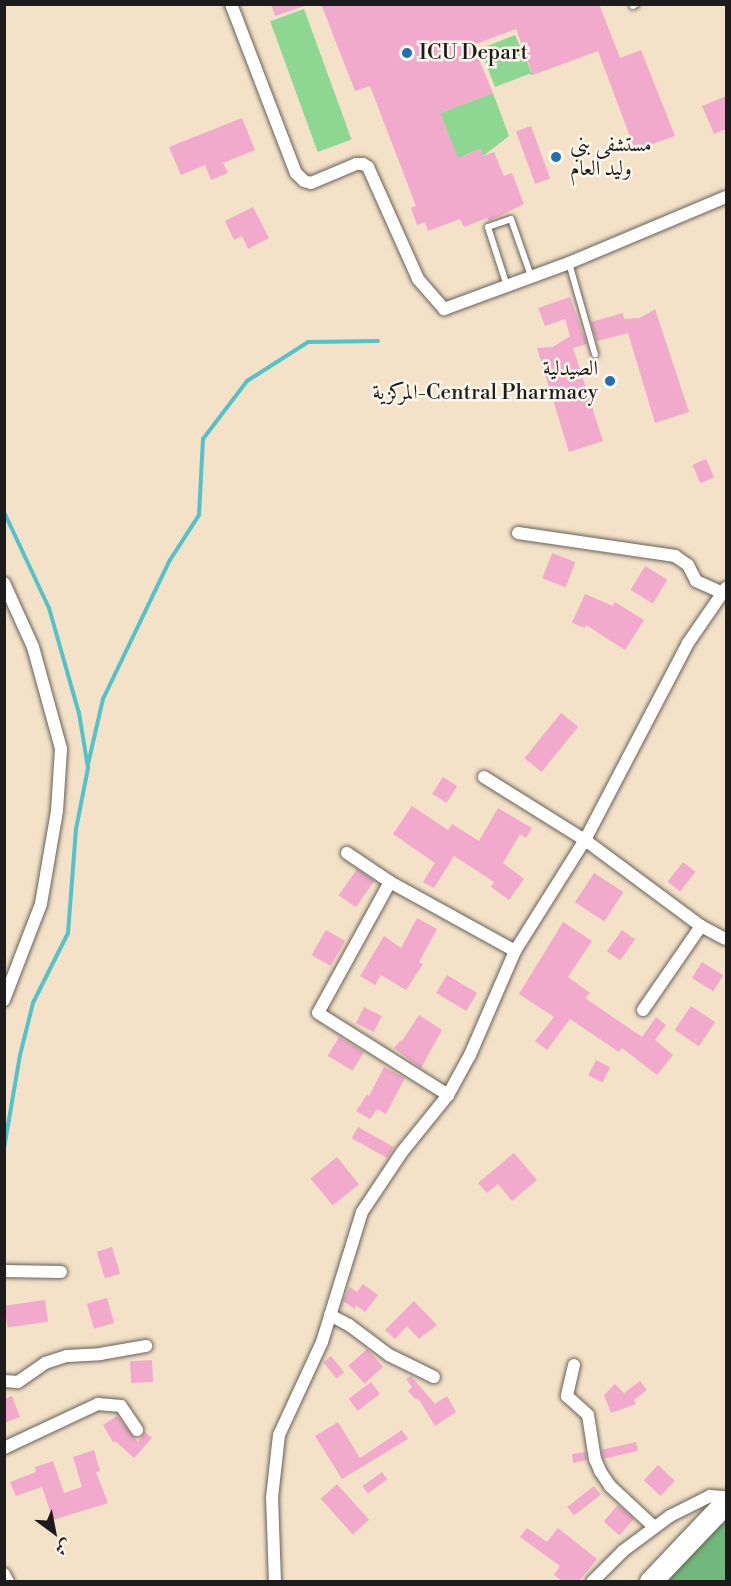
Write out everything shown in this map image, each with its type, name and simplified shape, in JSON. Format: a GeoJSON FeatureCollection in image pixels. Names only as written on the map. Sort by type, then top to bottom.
{"type":"FeatureCollection","features":[{"type":"Feature","properties":{"kind":"highway"},"geometry":{"type":"LineString","coordinates":[[651,1581],[726,1503]]}},
{"type":"Feature","properties":{"kind":"street"},"geometry":{"type":"LineString","coordinates":[[231,4],[288,155],[304,181],[311,183],[356,164],[368,167],[417,279],[444,309],[569,263],[726,197]]}},
{"type":"Feature","properties":{"kind":"street"},"geometry":{"type":"LineString","coordinates":[[275,1581],[272,1498],[279,1435],[322,1342],[362,1212],[402,1152],[448,1095],[470,1055],[515,951],[585,840],[688,643],[725,590],[696,581],[688,565],[675,556],[518,533]]}},
{"type":"Feature","properties":{"kind":"street"},"geometry":{"type":"LineString","coordinates":[[4,583],[33,647],[61,749],[57,811],[41,904],[4,1000]]}},
{"type":"Feature","properties":{"kind":"street"},"geometry":{"type":"LineString","coordinates":[[484,777],[585,840],[701,926],[725,939]]}},
{"type":"Feature","properties":{"kind":"street"},"geometry":{"type":"LineString","coordinates":[[347,853],[390,882],[515,951]]}},
{"type":"Feature","properties":{"kind":"street"},"geometry":{"type":"LineString","coordinates":[[390,882],[318,1013],[448,1095]]}},
{"type":"Feature","properties":{"kind":"street"},"geometry":{"type":"LineString","coordinates":[[643,1010],[701,926]]}},
{"type":"Feature","properties":{"kind":"street"},"geometry":{"type":"LineString","coordinates":[[4,1271],[62,1272]]}},
{"type":"Feature","properties":{"kind":"street"},"geometry":{"type":"LineString","coordinates":[[330,1315],[349,1325],[389,1355],[434,1377]]}},
{"type":"Feature","properties":{"kind":"street"},"geometry":{"type":"LineString","coordinates":[[4,1381],[18,1382],[45,1363],[67,1356],[100,1354],[146,1346]]}},
{"type":"Feature","properties":{"kind":"street"},"geometry":{"type":"LineString","coordinates":[[574,1365],[567,1396],[588,1414],[595,1459],[600,1471],[610,1486],[653,1526]]}},
{"type":"Feature","properties":{"kind":"street"},"geometry":{"type":"LineString","coordinates":[[4,1448],[98,1404],[122,1406],[137,1430]]}},
{"type":"Feature","properties":{"kind":"street"},"geometry":{"type":"LineString","coordinates":[[592,1581],[653,1526],[710,1496],[726,1497]]}},
{"type":"Feature","properties":{"kind":"street"},"geometry":{"type":"LineString","coordinates":[[4,1574],[8,1581]]}},
{"type":"Feature","properties":{"kind":"lane"},"geometry":{"type":"LineString","coordinates":[[507,286],[488,227],[511,219],[531,276]]}},
{"type":"Feature","properties":{"kind":"lane"},"geometry":{"type":"LineString","coordinates":[[569,263],[595,354]]}},
{"type":"Feature","properties":{"kind":"green space"},"geometry":{"type":"Polygon","coordinates":[[[304,9],[352,140],[318,152],[270,21],[304,9]]]}},
{"type":"Feature","properties":{"kind":"green space"},"geometry":{"type":"Polygon","coordinates":[[[515,35],[533,75],[529,74],[495,87],[480,49],[515,35]]]}},
{"type":"Feature","properties":{"kind":"green space"},"geometry":{"type":"Polygon","coordinates":[[[493,93],[509,136],[483,156],[480,149],[465,155],[461,167],[440,113],[493,93]]]}},
{"type":"Feature","properties":{"kind":"green space"},"geometry":{"type":"Polygon","coordinates":[[[726,1521],[726,1581],[654,1581],[726,1521]]]}},
{"type":"Feature","properties":{"kind":"building"},"geometry":{"type":"Polygon","coordinates":[[[271,4],[304,4],[304,6],[275,16],[271,4]]]}},
{"type":"Feature","properties":{"kind":"building"},"geometry":{"type":"Polygon","coordinates":[[[321,4],[599,4],[620,58],[641,50],[675,136],[635,150],[598,51],[533,75],[516,29],[473,45],[493,93],[440,113],[458,158],[480,149],[483,156],[494,152],[504,176],[512,173],[524,204],[489,221],[487,218],[464,227],[460,219],[428,231],[425,222],[417,225],[411,208],[416,206],[370,86],[355,91],[321,4]]]}},
{"type":"Feature","properties":{"kind":"building"},"geometry":{"type":"Polygon","coordinates":[[[726,96],[726,129],[714,134],[702,106],[726,96]]]}},
{"type":"Feature","properties":{"kind":"building"},"geometry":{"type":"Polygon","coordinates":[[[242,118],[255,150],[223,163],[228,173],[211,180],[205,165],[181,175],[169,147],[242,118]]]}},
{"type":"Feature","properties":{"kind":"building"},"geometry":{"type":"Polygon","coordinates":[[[531,126],[550,179],[535,184],[516,131],[531,126]]]}},
{"type":"Feature","properties":{"kind":"building"},"geometry":{"type":"Polygon","coordinates":[[[253,207],[269,238],[248,249],[242,236],[234,240],[225,221],[253,207]]]}},
{"type":"Feature","properties":{"kind":"building"},"geometry":{"type":"Polygon","coordinates":[[[570,297],[587,344],[573,348],[603,441],[569,452],[537,348],[553,347],[570,336],[565,319],[545,326],[538,308],[570,297]]]}},
{"type":"Feature","properties":{"kind":"building"},"geometry":{"type":"Polygon","coordinates":[[[655,309],[689,412],[655,423],[628,333],[597,341],[591,322],[623,313],[624,319],[640,318],[655,309]]]}},
{"type":"Feature","properties":{"kind":"building"},"geometry":{"type":"Polygon","coordinates":[[[706,459],[714,477],[700,483],[692,465],[706,459]]]}},
{"type":"Feature","properties":{"kind":"building"},"geometry":{"type":"Polygon","coordinates":[[[552,553],[575,562],[566,587],[542,578],[552,553]]]}},
{"type":"Feature","properties":{"kind":"building"},"geometry":{"type":"Polygon","coordinates":[[[645,566],[667,579],[653,603],[631,590],[645,566]]]}},
{"type":"Feature","properties":{"kind":"building"},"geometry":{"type":"Polygon","coordinates":[[[585,594],[613,606],[615,602],[644,620],[625,650],[586,625],[585,628],[572,623],[585,594]]]}},
{"type":"Feature","properties":{"kind":"building"},"geometry":{"type":"Polygon","coordinates":[[[561,713],[578,727],[542,772],[524,758],[561,713]]]}},
{"type":"Feature","properties":{"kind":"building"},"geometry":{"type":"Polygon","coordinates":[[[443,777],[457,786],[446,803],[432,794],[443,777]]]}},
{"type":"Feature","properties":{"kind":"building"},"geometry":{"type":"Polygon","coordinates":[[[412,806],[448,830],[452,824],[479,841],[498,808],[532,828],[526,838],[520,834],[503,863],[524,879],[509,900],[491,887],[494,882],[454,856],[434,888],[423,882],[435,863],[393,834],[412,806]]]}},
{"type":"Feature","properties":{"kind":"building"},"geometry":{"type":"Polygon","coordinates":[[[683,862],[696,872],[680,892],[668,882],[683,862]]]}},
{"type":"Feature","properties":{"kind":"building"},"geometry":{"type":"Polygon","coordinates":[[[357,869],[374,881],[356,907],[339,895],[357,869]]]}},
{"type":"Feature","properties":{"kind":"building"},"geometry":{"type":"Polygon","coordinates":[[[594,873],[623,892],[604,921],[575,902],[594,873]]]}},
{"type":"Feature","properties":{"kind":"building"},"geometry":{"type":"Polygon","coordinates":[[[417,918],[437,929],[419,962],[423,964],[406,990],[381,975],[375,985],[360,976],[384,936],[401,948],[417,918]]]}},
{"type":"Feature","properties":{"kind":"building"},"geometry":{"type":"Polygon","coordinates":[[[563,922],[592,941],[568,977],[590,993],[585,998],[642,1037],[656,1017],[666,1025],[655,1040],[673,1055],[657,1075],[622,1048],[619,1052],[570,1019],[547,1050],[535,1041],[554,1017],[519,994],[563,922]]]}},
{"type":"Feature","properties":{"kind":"building"},"geometry":{"type":"Polygon","coordinates":[[[326,930],[345,941],[331,966],[312,955],[326,930]]]}},
{"type":"Feature","properties":{"kind":"building"},"geometry":{"type":"Polygon","coordinates":[[[622,930],[635,939],[620,960],[607,951],[622,930]]]}},
{"type":"Feature","properties":{"kind":"building"},"geometry":{"type":"Polygon","coordinates":[[[702,962],[723,975],[713,991],[692,978],[702,962]]]}},
{"type":"Feature","properties":{"kind":"building"},"geometry":{"type":"Polygon","coordinates":[[[447,975],[477,993],[466,1011],[436,993],[447,975]]]}},
{"type":"Feature","properties":{"kind":"building"},"geometry":{"type":"Polygon","coordinates":[[[691,1006],[715,1022],[699,1046],[675,1030],[691,1006]]]}},
{"type":"Feature","properties":{"kind":"building"},"geometry":{"type":"Polygon","coordinates":[[[364,1007],[382,1016],[374,1032],[356,1023],[364,1007]]]}},
{"type":"Feature","properties":{"kind":"building"},"geometry":{"type":"Polygon","coordinates":[[[419,1015],[442,1030],[421,1068],[394,1048],[402,1041],[419,1015]]]}},
{"type":"Feature","properties":{"kind":"building"},"geometry":{"type":"Polygon","coordinates":[[[339,1037],[364,1052],[353,1071],[328,1056],[339,1037]]]}},
{"type":"Feature","properties":{"kind":"building"},"geometry":{"type":"Polygon","coordinates":[[[596,1060],[610,1067],[603,1082],[588,1075],[596,1060]]]}},
{"type":"Feature","properties":{"kind":"building"},"geometry":{"type":"Polygon","coordinates":[[[384,1067],[405,1078],[386,1114],[377,1109],[370,1119],[356,1111],[367,1095],[369,1096],[384,1067]]]}},
{"type":"Feature","properties":{"kind":"building"},"geometry":{"type":"Polygon","coordinates":[[[358,1127],[394,1147],[388,1158],[352,1138],[358,1127]]]}},
{"type":"Feature","properties":{"kind":"building"},"geometry":{"type":"Polygon","coordinates":[[[514,1153],[537,1180],[512,1201],[498,1184],[487,1193],[478,1183],[514,1153]]]}},
{"type":"Feature","properties":{"kind":"building"},"geometry":{"type":"Polygon","coordinates":[[[337,1157],[359,1184],[333,1206],[311,1178],[337,1157]]]}},
{"type":"Feature","properties":{"kind":"building"},"geometry":{"type":"Polygon","coordinates":[[[112,1247],[120,1274],[105,1278],[97,1252],[112,1247]]]}},
{"type":"Feature","properties":{"kind":"building"},"geometry":{"type":"Polygon","coordinates":[[[363,1284],[378,1295],[365,1312],[356,1305],[355,1309],[343,1301],[350,1287],[357,1292],[363,1284]]]}},
{"type":"Feature","properties":{"kind":"building"},"geometry":{"type":"Polygon","coordinates":[[[107,1298],[114,1323],[94,1329],[87,1304],[107,1298]]]}},
{"type":"Feature","properties":{"kind":"building"},"geometry":{"type":"Polygon","coordinates":[[[45,1300],[48,1322],[7,1327],[4,1306],[45,1300]]]}},
{"type":"Feature","properties":{"kind":"building"},"geometry":{"type":"Polygon","coordinates":[[[414,1301],[437,1325],[419,1339],[407,1326],[395,1339],[385,1330],[414,1301]]]}},
{"type":"Feature","properties":{"kind":"building"},"geometry":{"type":"Polygon","coordinates":[[[367,1349],[383,1367],[364,1384],[348,1366],[367,1349]]]}},
{"type":"Feature","properties":{"kind":"building"},"geometry":{"type":"Polygon","coordinates":[[[331,1356],[344,1372],[336,1379],[323,1362],[331,1356]]]}},
{"type":"Feature","properties":{"kind":"building"},"geometry":{"type":"Polygon","coordinates":[[[152,1360],[153,1382],[131,1383],[130,1361],[152,1360]]]}},
{"type":"Feature","properties":{"kind":"building"},"geometry":{"type":"Polygon","coordinates":[[[411,1376],[435,1404],[447,1396],[456,1412],[435,1426],[418,1398],[416,1400],[408,1391],[412,1387],[406,1379],[411,1376]]]}},
{"type":"Feature","properties":{"kind":"building"},"geometry":{"type":"Polygon","coordinates":[[[640,1381],[647,1390],[634,1400],[636,1404],[611,1413],[604,1395],[615,1384],[624,1393],[640,1381]]]}},
{"type":"Feature","properties":{"kind":"building"},"geometry":{"type":"Polygon","coordinates":[[[371,1382],[380,1394],[358,1411],[349,1399],[371,1382]]]}},
{"type":"Feature","properties":{"kind":"building"},"geometry":{"type":"Polygon","coordinates":[[[12,1396],[20,1417],[4,1423],[4,1399],[12,1396]]]}},
{"type":"Feature","properties":{"kind":"building"},"geometry":{"type":"Polygon","coordinates":[[[117,1416],[138,1442],[145,1432],[152,1438],[134,1458],[115,1441],[113,1442],[103,1425],[117,1416]]]}},
{"type":"Feature","properties":{"kind":"building"},"geometry":{"type":"Polygon","coordinates":[[[338,1422],[360,1458],[402,1430],[408,1439],[342,1479],[315,1436],[338,1422]]]}},
{"type":"Feature","properties":{"kind":"building"},"geometry":{"type":"Polygon","coordinates":[[[636,1442],[638,1451],[604,1459],[602,1450],[636,1442]]]}},
{"type":"Feature","properties":{"kind":"building"},"geometry":{"type":"Polygon","coordinates":[[[94,1450],[100,1471],[96,1472],[108,1503],[53,1520],[42,1487],[16,1496],[10,1482],[36,1472],[35,1467],[53,1461],[64,1493],[82,1487],[73,1457],[94,1450]]]}},
{"type":"Feature","properties":{"kind":"building"},"geometry":{"type":"Polygon","coordinates":[[[585,1452],[587,1460],[573,1463],[572,1454],[585,1452]]]}},
{"type":"Feature","properties":{"kind":"building"},"geometry":{"type":"Polygon","coordinates":[[[658,1465],[675,1481],[660,1496],[644,1480],[658,1465]]]}},
{"type":"Feature","properties":{"kind":"building"},"geometry":{"type":"Polygon","coordinates":[[[382,1472],[387,1479],[368,1493],[363,1486],[382,1472]]]}},
{"type":"Feature","properties":{"kind":"building"},"geometry":{"type":"Polygon","coordinates":[[[337,1484],[369,1520],[353,1534],[321,1499],[337,1484]]]}},
{"type":"Feature","properties":{"kind":"building"},"geometry":{"type":"Polygon","coordinates":[[[594,1486],[601,1495],[574,1516],[567,1507],[594,1486]]]}},
{"type":"Feature","properties":{"kind":"building"},"geometry":{"type":"Polygon","coordinates":[[[618,1505],[634,1519],[619,1535],[604,1522],[618,1505]]]}},
{"type":"Feature","properties":{"kind":"building"},"geometry":{"type":"Polygon","coordinates":[[[527,1528],[547,1542],[558,1528],[597,1559],[579,1581],[562,1581],[554,1575],[560,1566],[520,1537],[527,1528]]]}},
{"type":"Feature","properties":{"kind":"waterway"},"geometry":{"type":"LineString","coordinates":[[88,764],[103,699],[170,560],[199,515],[203,439],[247,381],[308,342],[378,341]]}},
{"type":"Feature","properties":{"kind":"waterway"},"geometry":{"type":"LineString","coordinates":[[4,512],[49,608],[79,713],[88,768],[76,829],[68,933],[33,1003],[20,1055],[4,1149]]}},
{"type":"Feature","properties":{"kind":"place","name":"ICU Depart"},"geometry":{"type":"Point","coordinates":[407,53]}},
{"type":"Feature","properties":{"kind":"place","name":"مستشفى بني وليد العام"},"geometry":{"type":"Point","coordinates":[556,157]}},
{"type":"Feature","properties":{"kind":"place","name":"الصيدلية المركزية-Central Pharmacy"},"geometry":{"type":"Point","coordinates":[610,381]}}]}
